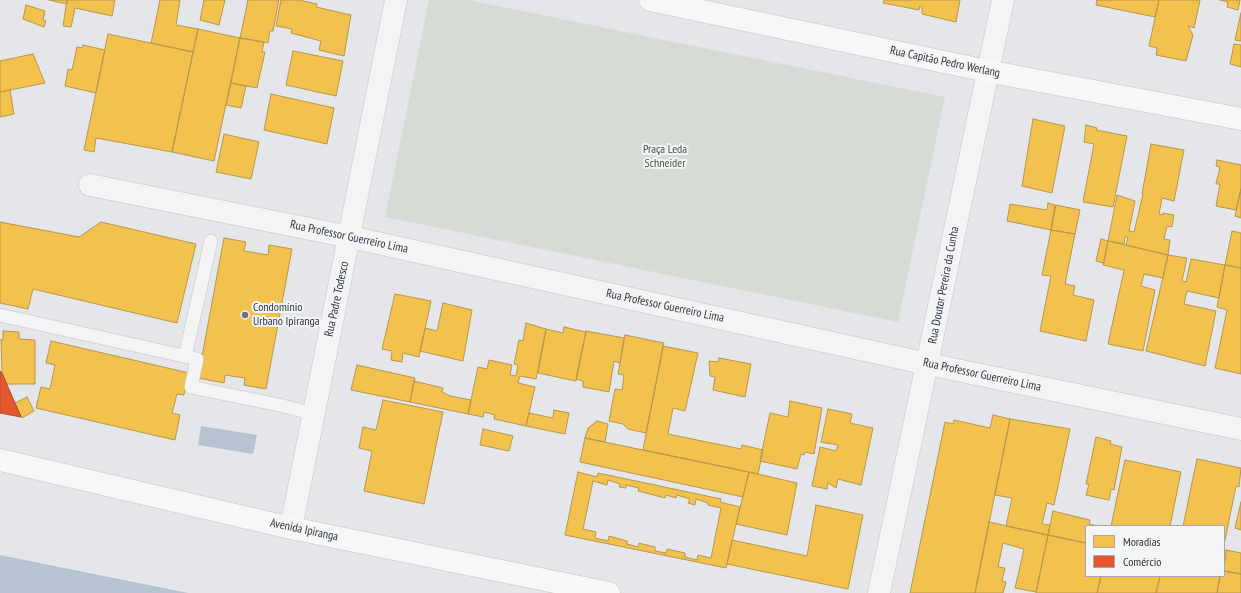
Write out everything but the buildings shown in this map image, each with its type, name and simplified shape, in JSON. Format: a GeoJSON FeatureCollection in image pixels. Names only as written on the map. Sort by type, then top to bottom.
{"type":"FeatureCollection","features":[{"type":"Feature","properties":{"kind":"main road","name":"Rua Capitão Pedro Werlang"},"geometry":{"type":"LineString","coordinates":[[650,0],[987,70],[1241,119]]}},
{"type":"Feature","properties":{"kind":"main road","name":"Avenida Ipiranga"},"geometry":{"type":"LineString","coordinates":[[0,460],[291,528],[608,593]]}},
{"type":"Feature","properties":{"kind":"street","name":"Rua Padre Todesco"},"geometry":{"type":"LineString","coordinates":[[291,528],[396,0]]}},
{"type":"Feature","properties":{"kind":"street","name":"Rua Doutor Pereira da Cunha"},"geometry":{"type":"LineString","coordinates":[[879,593],[928,364],[987,70],[1003,0]]}},
{"type":"Feature","properties":{"kind":"street","name":"Rua Professor Guerreiro Lima"},"geometry":{"type":"LineString","coordinates":[[90,185],[350,237],[928,364],[1241,429]]}},
{"type":"Feature","properties":{"kind":"lane"},"geometry":{"type":"LineString","coordinates":[[185,356],[211,241]]}},
{"type":"Feature","properties":{"kind":"lane"},"geometry":{"type":"LineString","coordinates":[[0,315],[198,359],[191,387],[279,405],[314,414]]}},
{"type":"Feature","properties":{"kind":"green space","name":"Praça Leda Schneider"},"geometry":{"type":"Polygon","coordinates":[[[429,0],[468,0],[945,97],[898,322],[385,217],[429,0]]]}},
{"type":"Feature","properties":{"kind":"water"},"geometry":{"type":"Polygon","coordinates":[[[201,426],[257,435],[253,454],[198,445],[201,426]]]}},
{"type":"Feature","properties":{"kind":"water"},"geometry":{"type":"Polygon","coordinates":[[[0,555],[188,593],[0,593],[0,555]]]}},
{"type":"Feature","properties":{"kind":"place","name":"Condomínio Urbano Ipiranga"},"geometry":{"type":"Point","coordinates":[245,315]}}]}
